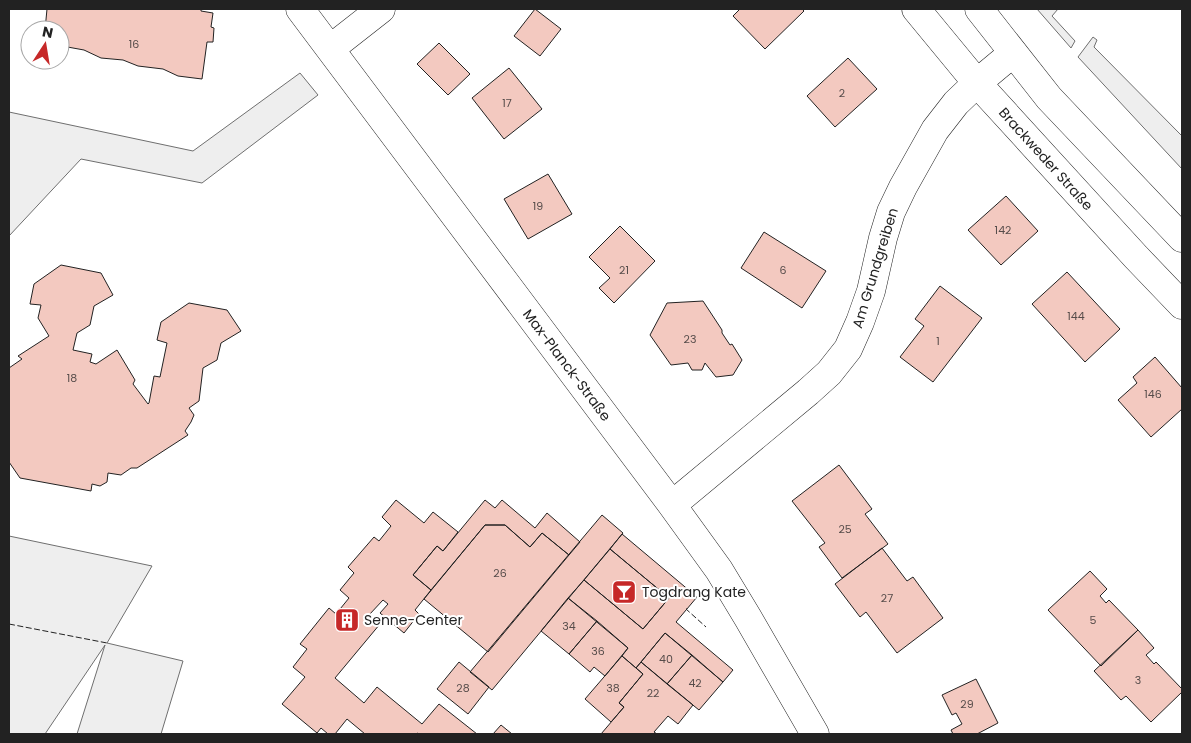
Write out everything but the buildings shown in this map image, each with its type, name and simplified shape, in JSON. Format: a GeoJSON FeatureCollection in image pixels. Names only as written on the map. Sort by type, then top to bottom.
{"type":"FeatureCollection","features":[{"type":"Feature","properties":{"kind":"street","name":"Max-Planck-Straße"},"geometry":{"type":"LineString","coordinates":[[300,9],[719,570],[815,734]]}},
{"type":"Feature","properties":{"kind":"street"},"geometry":{"type":"LineString","coordinates":[[330,49],[381,9]]}},
{"type":"Feature","properties":{"kind":"street","name":"Brackweder Straße"},"geometry":{"type":"LineString","coordinates":[[916,9],[977,83],[1136,257],[1182,304]]}},
{"type":"Feature","properties":{"kind":"street"},"geometry":{"type":"LineString","coordinates":[[979,9],[1049,98],[1182,238]]}},
{"type":"Feature","properties":{"kind":"street","name":"Am Grundgreiben"},"geometry":{"type":"LineString","coordinates":[[672,505],[808,392],[829,373],[848,349],[871,291],[883,238],[891,212],[902,187],[936,130],[956,103],[1013,53]]}},
{"type":"Feature","properties":{"kind":"shaded area"},"geometry":{"type":"Polygon","coordinates":[[[1037,9],[1058,9],[1052,16],[1075,41],[1071,48],[1037,9]]]}},
{"type":"Feature","properties":{"kind":"shaded area"},"geometry":{"type":"Polygon","coordinates":[[[1093,37],[1097,40],[1094,47],[1182,136],[1182,169],[1078,57],[1093,37]]]}},
{"type":"Feature","properties":{"kind":"shaded area"},"geometry":{"type":"Polygon","coordinates":[[[300,73],[318,95],[202,183],[81,159],[9,236],[9,112],[193,151],[300,73]]]}},
{"type":"Feature","properties":{"kind":"shaded area"},"geometry":{"type":"Polygon","coordinates":[[[9,536],[152,566],[107,643],[183,661],[161,734],[77,734],[105,645],[45,734],[9,734],[9,536]]]}},
{"type":"Feature","properties":{"kind":"fence"},"geometry":{"type":"LineString","coordinates":[[687,609],[706,627]]}},
{"type":"Feature","properties":{"kind":"fence"},"geometry":{"type":"LineString","coordinates":[[9,624],[107,643]]}},
{"type":"Feature","properties":{"kind":"place","name":"Togdrang Kate"},"geometry":{"type":"Point","coordinates":[624,592]}},
{"type":"Feature","properties":{"kind":"place","name":"Senne-Center"},"geometry":{"type":"Point","coordinates":[347,620]}}]}
